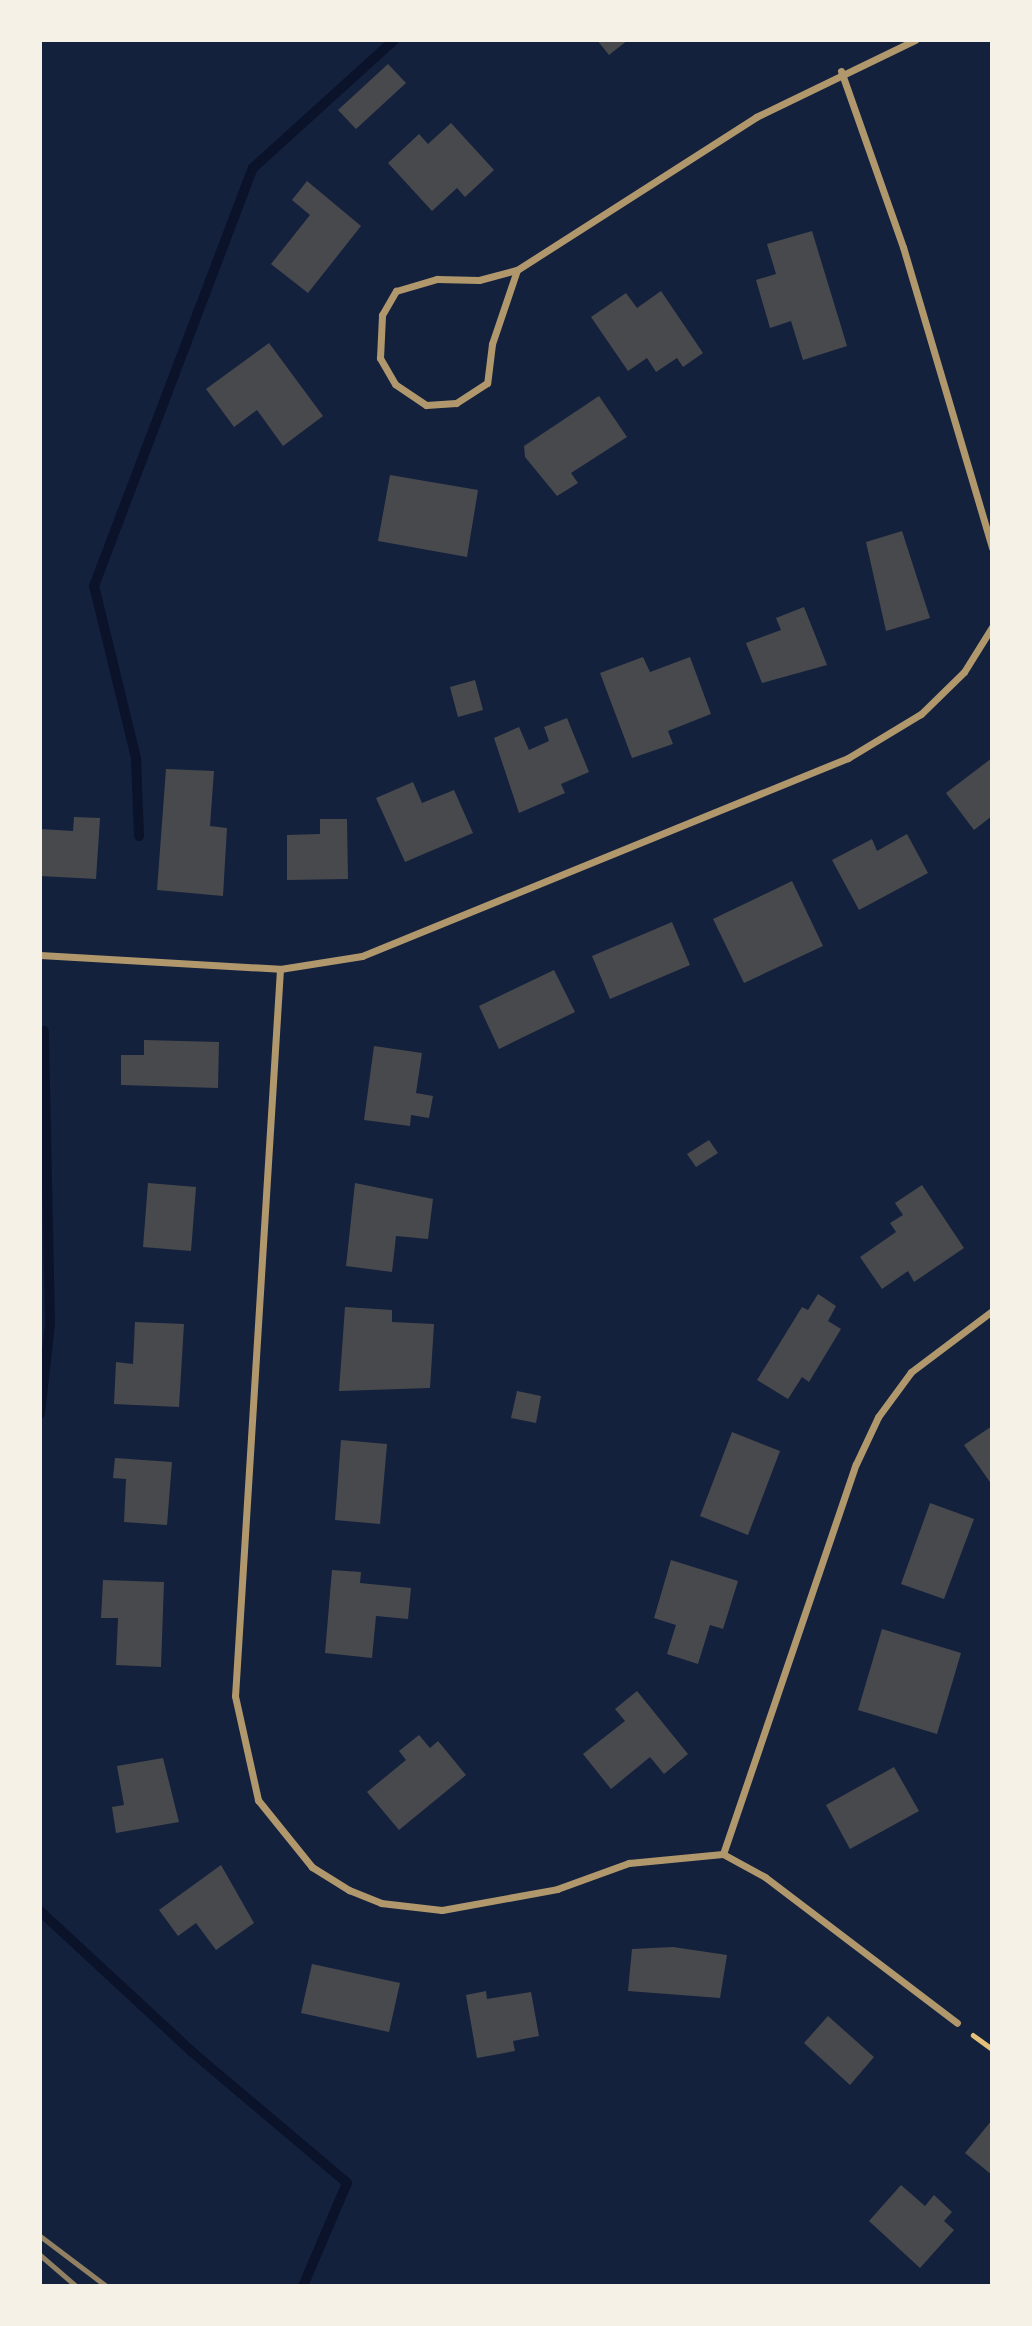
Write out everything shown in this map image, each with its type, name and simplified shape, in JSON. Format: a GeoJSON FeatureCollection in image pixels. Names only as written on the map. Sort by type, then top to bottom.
{"type":"FeatureCollection","features":[{"type":"Feature","properties":{"kind":"street"},"geometry":{"type":"LineString","coordinates":[[517,270],[492,344],[487,383],[456,403],[426,405],[395,384],[380,358],[382,315],[396,291],[437,279],[479,280],[517,270],[755,117],[841,71],[915,40]]}},
{"type":"Feature","properties":{"kind":"street"},"geometry":{"type":"LineString","coordinates":[[841,71],[904,247],[992,548]]}},
{"type":"Feature","properties":{"kind":"street"},"geometry":{"type":"LineString","coordinates":[[40,955],[280,969],[362,956],[848,758],[921,714],[964,672],[992,627]]}},
{"type":"Feature","properties":{"kind":"street"},"geometry":{"type":"LineString","coordinates":[[280,969],[235,1696],[258,1801],[312,1867],[348,1890],[405,1906],[442,1910],[499,1903],[629,1863],[723,1854],[765,1877],[957,2022]]}},
{"type":"Feature","properties":{"kind":"street"},"geometry":{"type":"LineString","coordinates":[[723,1854],[856,1464],[878,1417],[911,1372],[992,1311]]}},
{"type":"Feature","properties":{"kind":"building"},"geometry":{"type":"Polygon","coordinates":[[[597,40],[628,40],[609,55],[597,40]]]}},
{"type":"Feature","properties":{"kind":"building"},"geometry":{"type":"Polygon","coordinates":[[[388,64],[406,83],[356,129],[338,110],[388,64]]]}},
{"type":"Feature","properties":{"kind":"building"},"geometry":{"type":"Polygon","coordinates":[[[451,123],[494,170],[465,197],[457,188],[432,211],[388,163],[419,134],[428,144],[451,123]]]}},
{"type":"Feature","properties":{"kind":"building"},"geometry":{"type":"Polygon","coordinates":[[[307,181],[361,226],[308,293],[271,264],[310,215],[292,200],[307,181]]]}},
{"type":"Feature","properties":{"kind":"building"},"geometry":{"type":"Polygon","coordinates":[[[812,231],[847,346],[803,360],[791,321],[770,328],[756,280],[776,274],[767,244],[812,231]]]}},
{"type":"Feature","properties":{"kind":"building"},"geometry":{"type":"Polygon","coordinates":[[[661,291],[703,353],[683,367],[677,358],[656,372],[647,358],[628,371],[591,317],[626,293],[637,308],[661,291]]]}},
{"type":"Feature","properties":{"kind":"building"},"geometry":{"type":"Polygon","coordinates":[[[269,343],[323,416],[283,446],[257,410],[234,427],[206,389],[269,343]]]}},
{"type":"Feature","properties":{"kind":"building"},"geometry":{"type":"Polygon","coordinates":[[[599,396],[627,437],[571,473],[578,483],[557,496],[525,457],[524,446],[599,396]]]}},
{"type":"Feature","properties":{"kind":"building"},"geometry":{"type":"Polygon","coordinates":[[[390,475],[478,490],[467,557],[378,541],[390,475]]]}},
{"type":"Feature","properties":{"kind":"building"},"geometry":{"type":"Polygon","coordinates":[[[902,531],[930,618],[886,631],[866,542],[902,531]]]}},
{"type":"Feature","properties":{"kind":"building"},"geometry":{"type":"Polygon","coordinates":[[[804,607],[827,665],[762,683],[746,643],[781,630],[776,618],[804,607]]]}},
{"type":"Feature","properties":{"kind":"building"},"geometry":{"type":"Polygon","coordinates":[[[643,657],[650,672],[690,657],[711,714],[668,731],[673,744],[632,758],[600,673],[643,657]]]}},
{"type":"Feature","properties":{"kind":"building"},"geometry":{"type":"Polygon","coordinates":[[[475,680],[483,710],[458,717],[450,687],[475,680]]]}},
{"type":"Feature","properties":{"kind":"building"},"geometry":{"type":"Polygon","coordinates":[[[567,718],[589,772],[561,784],[565,793],[519,813],[494,738],[519,727],[529,750],[549,741],[544,727],[567,718]]]}},
{"type":"Feature","properties":{"kind":"building"},"geometry":{"type":"Polygon","coordinates":[[[992,758],[992,816],[974,830],[946,793],[992,758]]]}},
{"type":"Feature","properties":{"kind":"building"},"geometry":{"type":"Polygon","coordinates":[[[166,769],[214,771],[210,826],[227,828],[223,896],[157,890],[166,769]]]}},
{"type":"Feature","properties":{"kind":"building"},"geometry":{"type":"Polygon","coordinates":[[[413,782],[422,803],[454,790],[473,833],[405,862],[376,798],[413,782]]]}},
{"type":"Feature","properties":{"kind":"building"},"geometry":{"type":"Polygon","coordinates":[[[74,817],[100,818],[96,879],[40,876],[40,829],[73,831],[74,817]]]}},
{"type":"Feature","properties":{"kind":"building"},"geometry":{"type":"Polygon","coordinates":[[[320,819],[347,819],[348,879],[287,880],[287,835],[320,834],[320,819]]]}},
{"type":"Feature","properties":{"kind":"building"},"geometry":{"type":"Polygon","coordinates":[[[907,834],[928,873],[859,910],[832,860],[872,839],[877,851],[907,834]]]}},
{"type":"Feature","properties":{"kind":"building"},"geometry":{"type":"Polygon","coordinates":[[[792,881],[823,946],[744,983],[713,919],[792,881]]]}},
{"type":"Feature","properties":{"kind":"building"},"geometry":{"type":"Polygon","coordinates":[[[672,922],[690,965],[610,999],[592,956],[672,922]]]}},
{"type":"Feature","properties":{"kind":"building"},"geometry":{"type":"Polygon","coordinates":[[[554,970],[575,1012],[499,1049],[479,1006],[554,970]]]}},
{"type":"Feature","properties":{"kind":"building"},"geometry":{"type":"Polygon","coordinates":[[[144,1040],[219,1042],[218,1088],[121,1085],[121,1055],[144,1055],[144,1040]]]}},
{"type":"Feature","properties":{"kind":"building"},"geometry":{"type":"Polygon","coordinates":[[[374,1046],[422,1053],[416,1093],[433,1096],[429,1118],[411,1115],[410,1126],[364,1120],[374,1046]]]}},
{"type":"Feature","properties":{"kind":"building"},"geometry":{"type":"Polygon","coordinates":[[[709,1140],[718,1153],[696,1167],[687,1154],[709,1140]]]}},
{"type":"Feature","properties":{"kind":"building"},"geometry":{"type":"Polygon","coordinates":[[[148,1183],[196,1187],[191,1251],[143,1247],[148,1183]]]}},
{"type":"Feature","properties":{"kind":"building"},"geometry":{"type":"Polygon","coordinates":[[[355,1183],[433,1199],[428,1239],[396,1236],[392,1272],[346,1266],[355,1183]]]}},
{"type":"Feature","properties":{"kind":"building"},"geometry":{"type":"Polygon","coordinates":[[[922,1185],[964,1248],[914,1282],[908,1271],[882,1289],[860,1257],[896,1232],[890,1223],[903,1215],[895,1203],[922,1185]]]}},
{"type":"Feature","properties":{"kind":"building"},"geometry":{"type":"Polygon","coordinates":[[[818,1294],[836,1306],[828,1321],[841,1329],[809,1382],[802,1377],[788,1399],[757,1380],[802,1307],[808,1310],[818,1294]]]}},
{"type":"Feature","properties":{"kind":"building"},"geometry":{"type":"Polygon","coordinates":[[[345,1307],[392,1310],[392,1322],[434,1324],[430,1388],[339,1391],[345,1307]]]}},
{"type":"Feature","properties":{"kind":"building"},"geometry":{"type":"Polygon","coordinates":[[[135,1322],[184,1324],[179,1407],[114,1404],[116,1362],[133,1364],[135,1322]]]}},
{"type":"Feature","properties":{"kind":"building"},"geometry":{"type":"Polygon","coordinates":[[[517,1391],[541,1396],[536,1423],[511,1418],[517,1391]]]}},
{"type":"Feature","properties":{"kind":"building"},"geometry":{"type":"Polygon","coordinates":[[[992,1426],[992,1485],[964,1445],[992,1426]]]}},
{"type":"Feature","properties":{"kind":"building"},"geometry":{"type":"Polygon","coordinates":[[[732,1432],[780,1451],[748,1535],[700,1516],[732,1432]]]}},
{"type":"Feature","properties":{"kind":"building"},"geometry":{"type":"Polygon","coordinates":[[[341,1440],[387,1444],[380,1524],[335,1520],[341,1440]]]}},
{"type":"Feature","properties":{"kind":"building"},"geometry":{"type":"Polygon","coordinates":[[[115,1458],[172,1462],[167,1525],[124,1522],[126,1479],[113,1478],[115,1458]]]}},
{"type":"Feature","properties":{"kind":"building"},"geometry":{"type":"Polygon","coordinates":[[[930,1503],[974,1519],[944,1599],[901,1584],[930,1503]]]}},
{"type":"Feature","properties":{"kind":"building"},"geometry":{"type":"Polygon","coordinates":[[[671,1560],[738,1581],[723,1629],[710,1625],[698,1664],[667,1654],[676,1625],[654,1618],[671,1560]]]}},
{"type":"Feature","properties":{"kind":"building"},"geometry":{"type":"Polygon","coordinates":[[[332,1570],[361,1572],[360,1583],[411,1588],[408,1619],[376,1616],[372,1658],[325,1653],[332,1570]]]}},
{"type":"Feature","properties":{"kind":"building"},"geometry":{"type":"Polygon","coordinates":[[[103,1580],[164,1582],[161,1667],[116,1665],[118,1618],[101,1618],[103,1580]]]}},
{"type":"Feature","properties":{"kind":"building"},"geometry":{"type":"Polygon","coordinates":[[[882,1629],[961,1653],[937,1734],[858,1710],[882,1629]]]}},
{"type":"Feature","properties":{"kind":"building"},"geometry":{"type":"Polygon","coordinates":[[[637,1691],[688,1754],[664,1774],[650,1757],[611,1789],[583,1754],[625,1721],[615,1709],[637,1691]]]}},
{"type":"Feature","properties":{"kind":"building"},"geometry":{"type":"Polygon","coordinates":[[[419,1735],[430,1748],[438,1741],[466,1775],[399,1830],[367,1792],[406,1760],[399,1751],[419,1735]]]}},
{"type":"Feature","properties":{"kind":"building"},"geometry":{"type":"Polygon","coordinates":[[[163,1758],[179,1822],[116,1833],[112,1807],[124,1805],[117,1766],[163,1758]]]}},
{"type":"Feature","properties":{"kind":"building"},"geometry":{"type":"Polygon","coordinates":[[[894,1767],[919,1811],[850,1849],[826,1805],[894,1767]]]}},
{"type":"Feature","properties":{"kind":"building"},"geometry":{"type":"Polygon","coordinates":[[[221,1865],[254,1923],[216,1950],[196,1923],[178,1936],[159,1910],[221,1865]]]}},
{"type":"Feature","properties":{"kind":"building"},"geometry":{"type":"Polygon","coordinates":[[[673,1947],[727,1955],[720,1998],[628,1991],[632,1949],[673,1947]]]}},
{"type":"Feature","properties":{"kind":"building"},"geometry":{"type":"Polygon","coordinates":[[[312,1964],[400,1983],[389,2032],[301,2013],[312,1964]]]}},
{"type":"Feature","properties":{"kind":"building"},"geometry":{"type":"Polygon","coordinates":[[[486,1991],[487,1999],[531,1992],[539,2036],[513,2041],[515,2051],[477,2058],[466,1995],[486,1991]]]}},
{"type":"Feature","properties":{"kind":"building"},"geometry":{"type":"Polygon","coordinates":[[[828,2016],[874,2057],[850,2085],[804,2043],[828,2016]]]}},
{"type":"Feature","properties":{"kind":"building"},"geometry":{"type":"Polygon","coordinates":[[[992,2120],[992,2175],[965,2153],[992,2120]]]}},
{"type":"Feature","properties":{"kind":"building"},"geometry":{"type":"Polygon","coordinates":[[[901,2185],[925,2206],[934,2195],[952,2212],[944,2221],[954,2230],[920,2268],[869,2221],[901,2185]]]}},
{"type":"Feature","properties":{"kind":"waterway"},"geometry":{"type":"LineString","coordinates":[[139,836],[136,758],[94,586],[253,168],[394,40]]}},
{"type":"Feature","properties":{"kind":"waterway"},"geometry":{"type":"LineString","coordinates":[[40,1414],[50,1324],[44,1031]]}},
{"type":"Feature","properties":{"kind":"waterway"},"geometry":{"type":"LineString","coordinates":[[40,1911],[191,2051],[347,2183],[303,2286]]}},
{"type":"Feature","properties":{"kind":"railway"},"geometry":{"type":"LineString","coordinates":[[40,2236],[106,2286]]}},
{"type":"Feature","properties":{"kind":"railway"},"geometry":{"type":"LineString","coordinates":[[40,2255],[76,2286]]}}]}
